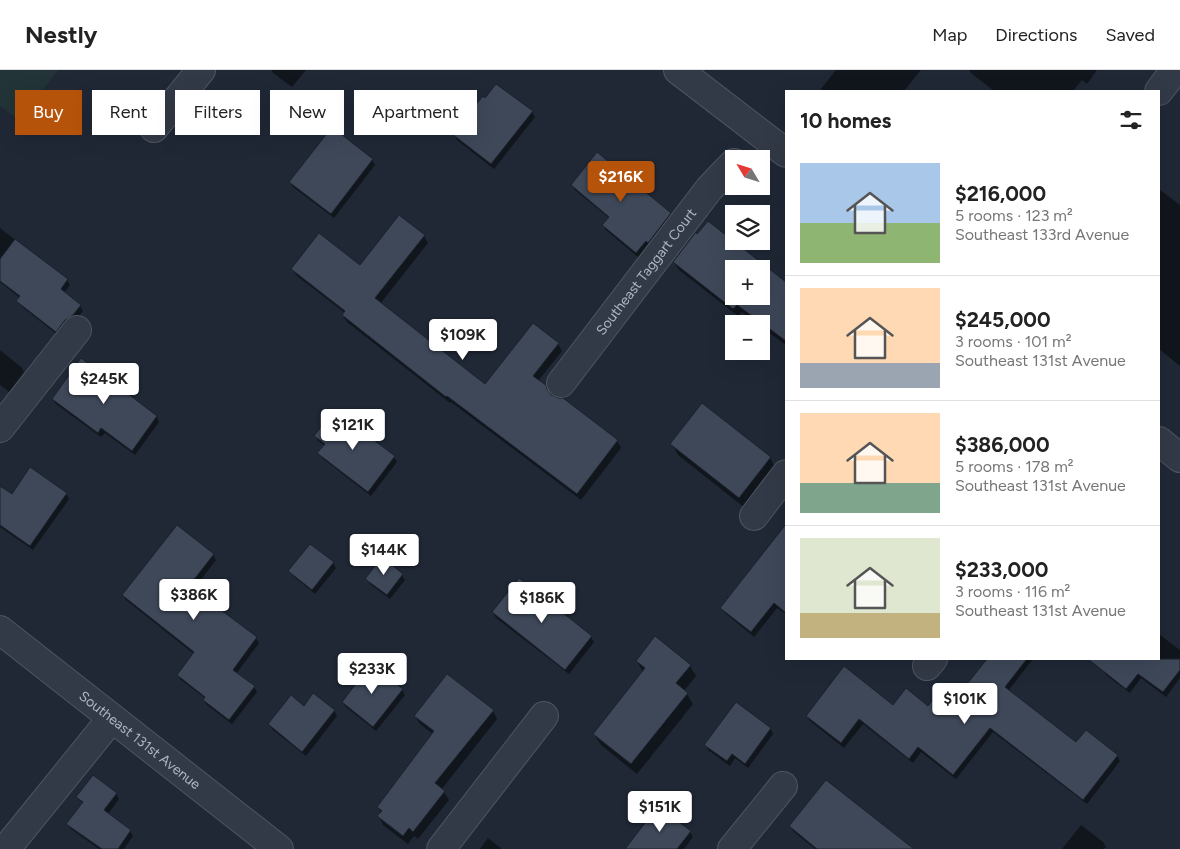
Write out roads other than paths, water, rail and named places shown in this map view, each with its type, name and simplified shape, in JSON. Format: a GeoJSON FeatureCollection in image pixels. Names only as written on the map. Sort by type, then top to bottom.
{"type":"FeatureCollection","features":[{"type":"Feature","properties":{"kind":"street"},"geometry":{"type":"LineString","coordinates":[[165,114],[201,70]]}},
{"type":"Feature","properties":{"kind":"street"},"geometry":{"type":"LineString","coordinates":[[678,70],[785,152]]}},
{"type":"Feature","properties":{"kind":"street"},"geometry":{"type":"LineString","coordinates":[[1160,90],[1175,70]]}},
{"type":"Feature","properties":{"kind":"street"},"geometry":{"type":"LineString","coordinates":[[749,150],[764,136]]}},
{"type":"Feature","properties":{"kind":"street","name":"Southeast Taggart Court"},"geometry":{"type":"LineString","coordinates":[[560,383],[725,171]]}},
{"type":"Feature","properties":{"kind":"street"},"geometry":{"type":"LineString","coordinates":[[0,428],[77,330]]}},
{"type":"Feature","properties":{"kind":"street"},"geometry":{"type":"LineString","coordinates":[[1160,442],[1180,458]]}},
{"type":"Feature","properties":{"kind":"street"},"geometry":{"type":"LineString","coordinates":[[754,516],[785,475]]}},
{"type":"Feature","properties":{"kind":"street","name":"Southeast 131st Avenue"},"geometry":{"type":"LineString","coordinates":[[0,630],[279,849]]}},
{"type":"Feature","properties":{"kind":"street"},"geometry":{"type":"LineString","coordinates":[[441,849],[544,716]]}},
{"type":"Feature","properties":{"kind":"street"},"geometry":{"type":"LineString","coordinates":[[6,849],[112,718]]}},
{"type":"Feature","properties":{"kind":"street"},"geometry":{"type":"LineString","coordinates":[[732,849],[783,786]]}}]}
